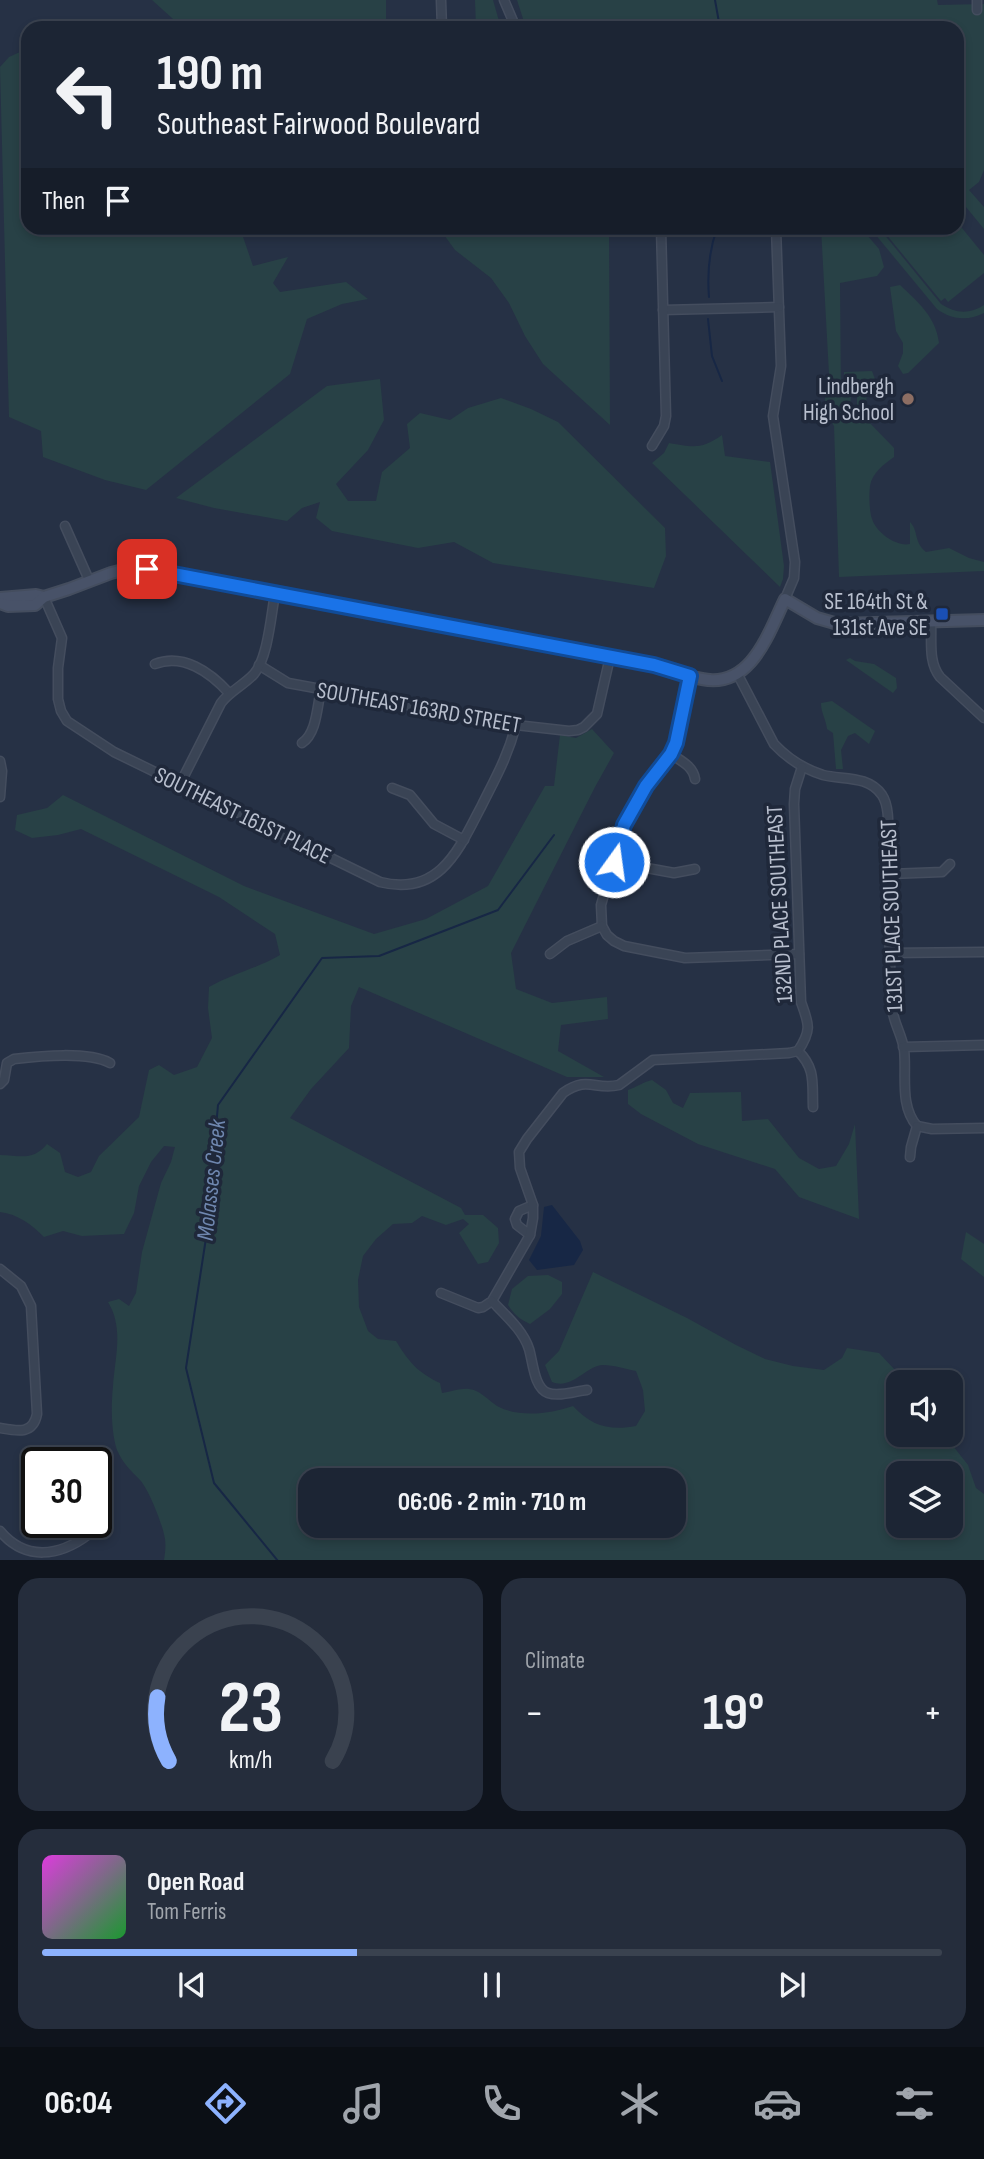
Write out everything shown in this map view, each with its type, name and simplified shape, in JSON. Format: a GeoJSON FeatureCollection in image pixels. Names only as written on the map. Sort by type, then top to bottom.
{"type":"FeatureCollection","features":[{"type":"Feature","properties":{"kind":"street"},"geometry":{"type":"LineString","coordinates":[[441,0],[442,21]]}},
{"type":"Feature","properties":{"kind":"street"},"geometry":{"type":"LineString","coordinates":[[504,0],[513,21]]}},
{"type":"Feature","properties":{"kind":"street"},"geometry":{"type":"LineString","coordinates":[[976,0],[977,10]]}},
{"type":"Feature","properties":{"kind":"street"},"geometry":{"type":"LineString","coordinates":[[652,446],[664,426],[666,416],[661,235]]}},
{"type":"Feature","properties":{"kind":"street"},"geometry":{"type":"LineString","coordinates":[[0,600],[8,606],[35,605],[44,597],[89,580],[123,570],[147,569],[654,665],[711,680],[738,675],[757,655],[794,578],[795,562],[773,416],[781,366],[776,235]]}},
{"type":"Feature","properties":{"kind":"street"},"geometry":{"type":"LineString","coordinates":[[663,310],[779,307]]}},
{"type":"Feature","properties":{"kind":"street"},"geometry":{"type":"LineString","coordinates":[[65,526],[89,580]]}},
{"type":"Feature","properties":{"kind":"street"},"geometry":{"type":"LineString","coordinates":[[180,784],[221,703],[229,693],[250,678],[259,665],[275,594]]}},
{"type":"Feature","properties":{"kind":"street","name":"SOUTHEAST 161ST PLACE"},"geometry":{"type":"LineString","coordinates":[[44,597],[62,638],[58,668],[58,699],[61,712],[67,721],[114,751],[380,882],[399,885],[425,880],[451,861],[464,840]]}},
{"type":"Feature","properties":{"kind":"street"},"geometry":{"type":"LineString","coordinates":[[785,599],[817,618],[838,624],[984,620]]}},
{"type":"Feature","properties":{"kind":"street"},"geometry":{"type":"LineString","coordinates":[[931,622],[934,669],[984,718]]}},
{"type":"Feature","properties":{"kind":"street","name":"SOUTHEAST 163RD STREET"},"geometry":{"type":"LineString","coordinates":[[259,665],[288,683],[516,725],[569,732],[584,727],[597,714],[610,657]]}},
{"type":"Feature","properties":{"kind":"street"},"geometry":{"type":"LineString","coordinates":[[155,664],[173,660],[196,666],[215,678],[229,693]]}},
{"type":"Feature","properties":{"kind":"street"},"geometry":{"type":"LineString","coordinates":[[738,675],[774,744],[802,767]]}},
{"type":"Feature","properties":{"kind":"street"},"geometry":{"type":"LineString","coordinates":[[690,676],[676,743],[671,754],[646,786],[624,825],[601,905],[602,926],[614,942],[624,946],[685,958],[799,954]]}},
{"type":"Feature","properties":{"kind":"street"},"geometry":{"type":"LineString","coordinates":[[302,743],[307,740],[312,730],[321,690]]}},
{"type":"Feature","properties":{"kind":"street"},"geometry":{"type":"LineString","coordinates":[[392,788],[410,795],[434,824],[464,840],[509,752],[516,725]]}},
{"type":"Feature","properties":{"kind":"street"},"geometry":{"type":"LineString","coordinates":[[671,754],[690,766],[695,779]]}},
{"type":"Feature","properties":{"kind":"street"},"geometry":{"type":"LineString","coordinates":[[0,761],[0,797]]}},
{"type":"Feature","properties":{"kind":"street","name":"131ST PLACE SOUTHEAST"},"geometry":{"type":"LineString","coordinates":[[802,767],[826,775],[865,782],[883,796],[887,807],[894,1016],[903,1047],[906,1107],[918,1126]]}},
{"type":"Feature","properties":{"kind":"street","name":"132ND PLACE SOUTHEAST"},"geometry":{"type":"LineString","coordinates":[[798,1051],[809,1032],[801,1002],[794,804],[795,789],[802,767]]}},
{"type":"Feature","properties":{"kind":"street"},"geometry":{"type":"LineString","coordinates":[[614,862],[674,873],[695,869]]}},
{"type":"Feature","properties":{"kind":"street"},"geometry":{"type":"LineString","coordinates":[[890,874],[942,872],[950,864]]}},
{"type":"Feature","properties":{"kind":"street"},"geometry":{"type":"LineString","coordinates":[[550,954],[567,941],[602,926]]}},
{"type":"Feature","properties":{"kind":"street"},"geometry":{"type":"LineString","coordinates":[[890,953],[984,952]]}},
{"type":"Feature","properties":{"kind":"street"},"geometry":{"type":"LineString","coordinates":[[903,1047],[984,1045]]}},
{"type":"Feature","properties":{"kind":"street"},"geometry":{"type":"LineString","coordinates":[[441,1293],[478,1308],[492,1301],[530,1235],[533,1205],[520,1168],[519,1152],[563,1093],[570,1088],[586,1083],[619,1085],[653,1060],[798,1051],[812,1068],[813,1107]]}},
{"type":"Feature","properties":{"kind":"street"},"geometry":{"type":"LineString","coordinates":[[0,1084],[4,1080],[7,1063],[14,1059],[82,1055],[110,1063]]}},
{"type":"Feature","properties":{"kind":"street"},"geometry":{"type":"LineString","coordinates":[[910,1157],[918,1126],[932,1129],[984,1128]]}},
{"type":"Feature","properties":{"kind":"street"},"geometry":{"type":"LineString","coordinates":[[530,1235],[517,1225],[515,1219],[519,1211],[533,1205]]}},
{"type":"Feature","properties":{"kind":"street"},"geometry":{"type":"LineString","coordinates":[[0,1269],[21,1286],[31,1306],[37,1414],[35,1424],[30,1429],[23,1431],[0,1428]]}},
{"type":"Feature","properties":{"kind":"street"},"geometry":{"type":"LineString","coordinates":[[492,1301],[525,1339],[536,1376],[545,1392],[552,1394],[587,1390]]}},
{"type":"Feature","properties":{"kind":"street"},"geometry":{"type":"LineString","coordinates":[[0,1531],[19,1550],[45,1556],[65,1550],[83,1538]]}},
{"type":"Feature","properties":{"kind":"green space"},"geometry":{"type":"Polygon","coordinates":[[[152,0],[386,0],[386,21],[175,21],[152,0]]]}},
{"type":"Feature","properties":{"kind":"green space"},"geometry":{"type":"Polygon","coordinates":[[[475,0],[493,0],[499,21],[476,21],[475,0]]]}},
{"type":"Feature","properties":{"kind":"green space"},"geometry":{"type":"Polygon","coordinates":[[[517,0],[937,0],[938,5],[984,4],[984,170],[979,182],[969,190],[984,207],[984,229],[964,205],[964,21],[524,21],[517,0]]]}},
{"type":"Feature","properties":{"kind":"green space"},"geometry":{"type":"Polygon","coordinates":[[[21,52],[21,235],[242,235],[253,266],[288,257],[273,283],[280,292],[346,282],[368,299],[342,304],[307,319],[290,374],[146,490],[105,480],[43,457],[41,431],[9,417],[0,67],[9,57],[21,52]]]}},
{"type":"Feature","properties":{"kind":"green space"},"geometry":{"type":"Polygon","coordinates":[[[964,231],[984,255],[984,273],[948,302],[945,298],[941,301],[887,235],[964,235],[964,231]]]}},
{"type":"Feature","properties":{"kind":"green space"},"geometry":{"type":"Polygon","coordinates":[[[444,235],[609,235],[610,425],[543,364],[509,303],[491,278],[455,250],[444,235]]]}},
{"type":"Feature","properties":{"kind":"green space"},"geometry":{"type":"Polygon","coordinates":[[[821,235],[867,235],[879,249],[884,267],[877,276],[840,283],[841,396],[851,396],[850,411],[864,417],[894,448],[894,457],[879,469],[871,481],[870,507],[874,524],[887,538],[910,544],[910,522],[919,544],[926,552],[949,548],[984,562],[984,571],[839,577],[834,426],[827,413],[825,401],[829,374],[821,235]]]}},
{"type":"Feature","properties":{"kind":"green space"},"geometry":{"type":"Polygon","coordinates":[[[876,235],[885,235],[941,304],[963,312],[984,305],[984,313],[960,318],[937,309],[876,235]]]}},
{"type":"Feature","properties":{"kind":"green space"},"geometry":{"type":"Polygon","coordinates":[[[900,285],[930,318],[939,343],[908,373],[903,374],[898,366],[903,353],[903,343],[896,331],[890,287],[900,285]]]}},
{"type":"Feature","properties":{"kind":"green space"},"geometry":{"type":"Polygon","coordinates":[[[872,371],[875,379],[867,384],[866,411],[857,411],[857,388],[844,382],[844,372],[872,371]]]}},
{"type":"Feature","properties":{"kind":"green space"},"geometry":{"type":"Polygon","coordinates":[[[380,379],[384,420],[368,450],[336,484],[348,501],[376,501],[382,472],[410,448],[407,424],[420,413],[450,420],[468,408],[501,398],[558,422],[665,528],[666,556],[654,588],[493,563],[454,542],[418,548],[332,531],[316,518],[320,502],[302,508],[287,521],[176,498],[327,386],[380,379]]]}},
{"type":"Feature","properties":{"kind":"green space"},"geometry":{"type":"Polygon","coordinates":[[[722,435],[725,456],[770,462],[784,566],[780,587],[652,463],[664,453],[669,443],[697,446],[722,435]]]}},
{"type":"Feature","properties":{"kind":"green space"},"geometry":{"type":"Polygon","coordinates":[[[850,658],[874,664],[896,678],[897,688],[893,693],[846,660],[850,658]]]}},
{"type":"Feature","properties":{"kind":"green space"},"geometry":{"type":"Polygon","coordinates":[[[832,701],[875,731],[869,744],[855,733],[848,736],[841,750],[843,769],[836,769],[833,733],[827,729],[821,707],[821,703],[832,701]]]}},
{"type":"Feature","properties":{"kind":"green space"},"geometry":{"type":"Polygon","coordinates":[[[592,729],[614,753],[511,953],[516,989],[552,1003],[607,997],[608,1019],[561,1025],[558,1051],[604,1077],[567,1077],[359,987],[351,1006],[349,1048],[311,1089],[290,1118],[461,1208],[465,1215],[483,1215],[498,1228],[499,1243],[488,1262],[478,1264],[459,1233],[469,1224],[463,1219],[446,1225],[422,1216],[412,1223],[393,1224],[376,1239],[363,1256],[358,1280],[359,1307],[368,1331],[378,1339],[396,1341],[414,1366],[440,1383],[442,1393],[473,1390],[506,1410],[525,1413],[545,1413],[573,1406],[594,1422],[618,1428],[636,1426],[645,1411],[643,1390],[636,1371],[615,1366],[597,1366],[573,1380],[559,1384],[552,1382],[545,1365],[559,1351],[593,1272],[765,1359],[824,1370],[842,1358],[847,1348],[879,1353],[895,1370],[886,1370],[886,1447],[954,1447],[968,1465],[976,1488],[984,1494],[984,1560],[164,1560],[165,1539],[155,1508],[144,1485],[121,1458],[115,1443],[112,1402],[117,1332],[108,1302],[119,1299],[129,1306],[136,1293],[142,1252],[161,1183],[175,1147],[164,1146],[151,1162],[139,1186],[134,1213],[124,1234],[82,1236],[63,1231],[44,1237],[24,1221],[0,1212],[0,1155],[31,1155],[47,1144],[60,1153],[65,1172],[78,1177],[91,1172],[99,1156],[139,1117],[149,1070],[159,1065],[174,1075],[197,1067],[212,1038],[208,1008],[209,987],[280,955],[275,934],[219,897],[81,829],[32,838],[15,830],[17,815],[47,808],[63,795],[244,886],[374,934],[426,919],[488,886],[545,786],[554,786],[560,735],[576,738],[592,729]]]}},
{"type":"Feature","properties":{"kind":"green space"},"geometry":{"type":"Polygon","coordinates":[[[652,1080],[666,1090],[673,1103],[683,1108],[690,1093],[741,1092],[742,1121],[768,1119],[799,1158],[819,1169],[836,1166],[849,1144],[855,1124],[859,1219],[799,1197],[775,1169],[698,1144],[641,1114],[628,1104],[628,1090],[652,1080]]]}},
{"type":"Feature","properties":{"kind":"green space"},"geometry":{"type":"Polygon","coordinates":[[[966,1232],[984,1244],[984,1277],[961,1259],[966,1232]]]}},
{"type":"Feature","properties":{"kind":"green space"},"geometry":{"type":"Polygon","coordinates":[[[548,1275],[562,1282],[562,1294],[550,1309],[530,1324],[517,1316],[508,1305],[512,1289],[528,1276],[548,1275]]]}},
{"type":"Feature","properties":{"kind":"water"},"geometry":{"type":"Polygon","coordinates":[[[552,1205],[580,1241],[583,1250],[574,1265],[537,1270],[529,1260],[541,1236],[544,1207],[552,1205]]]}},
{"type":"Feature","properties":{"kind":"waterway","name":"Molasses Creek"},"geometry":{"type":"LineString","coordinates":[[715,0],[719,21]]}},
{"type":"Feature","properties":{"kind":"waterway","name":"Molasses Creek"},"geometry":{"type":"LineString","coordinates":[[709,297],[709,262],[715,235]]}},
{"type":"Feature","properties":{"kind":"waterway","name":"Molasses Creek"},"geometry":{"type":"LineString","coordinates":[[708,319],[712,356],[722,381]]}},
{"type":"Feature","properties":{"kind":"waterway","name":"Molasses Creek"},"geometry":{"type":"LineString","coordinates":[[277,1560],[214,1483],[186,1368],[206,1238],[218,1105],[322,958],[379,956],[498,910],[554,835]]}},
{"type":"Feature","properties":{"kind":"place","name":"Lindbergh High School"},"geometry":{"type":"Point","coordinates":[908,399]}},
{"type":"Feature","properties":{"kind":"place","name":"SE 164th St & 131st Ave SE"},"geometry":{"type":"Point","coordinates":[942,614]}},
{"type":"Feature","properties":{"kind":"route"},"geometry":{"type":"LineString","coordinates":[[147,569],[654,665],[690,676],[676,743],[671,754],[646,786],[624,825],[614,862]]}}]}
